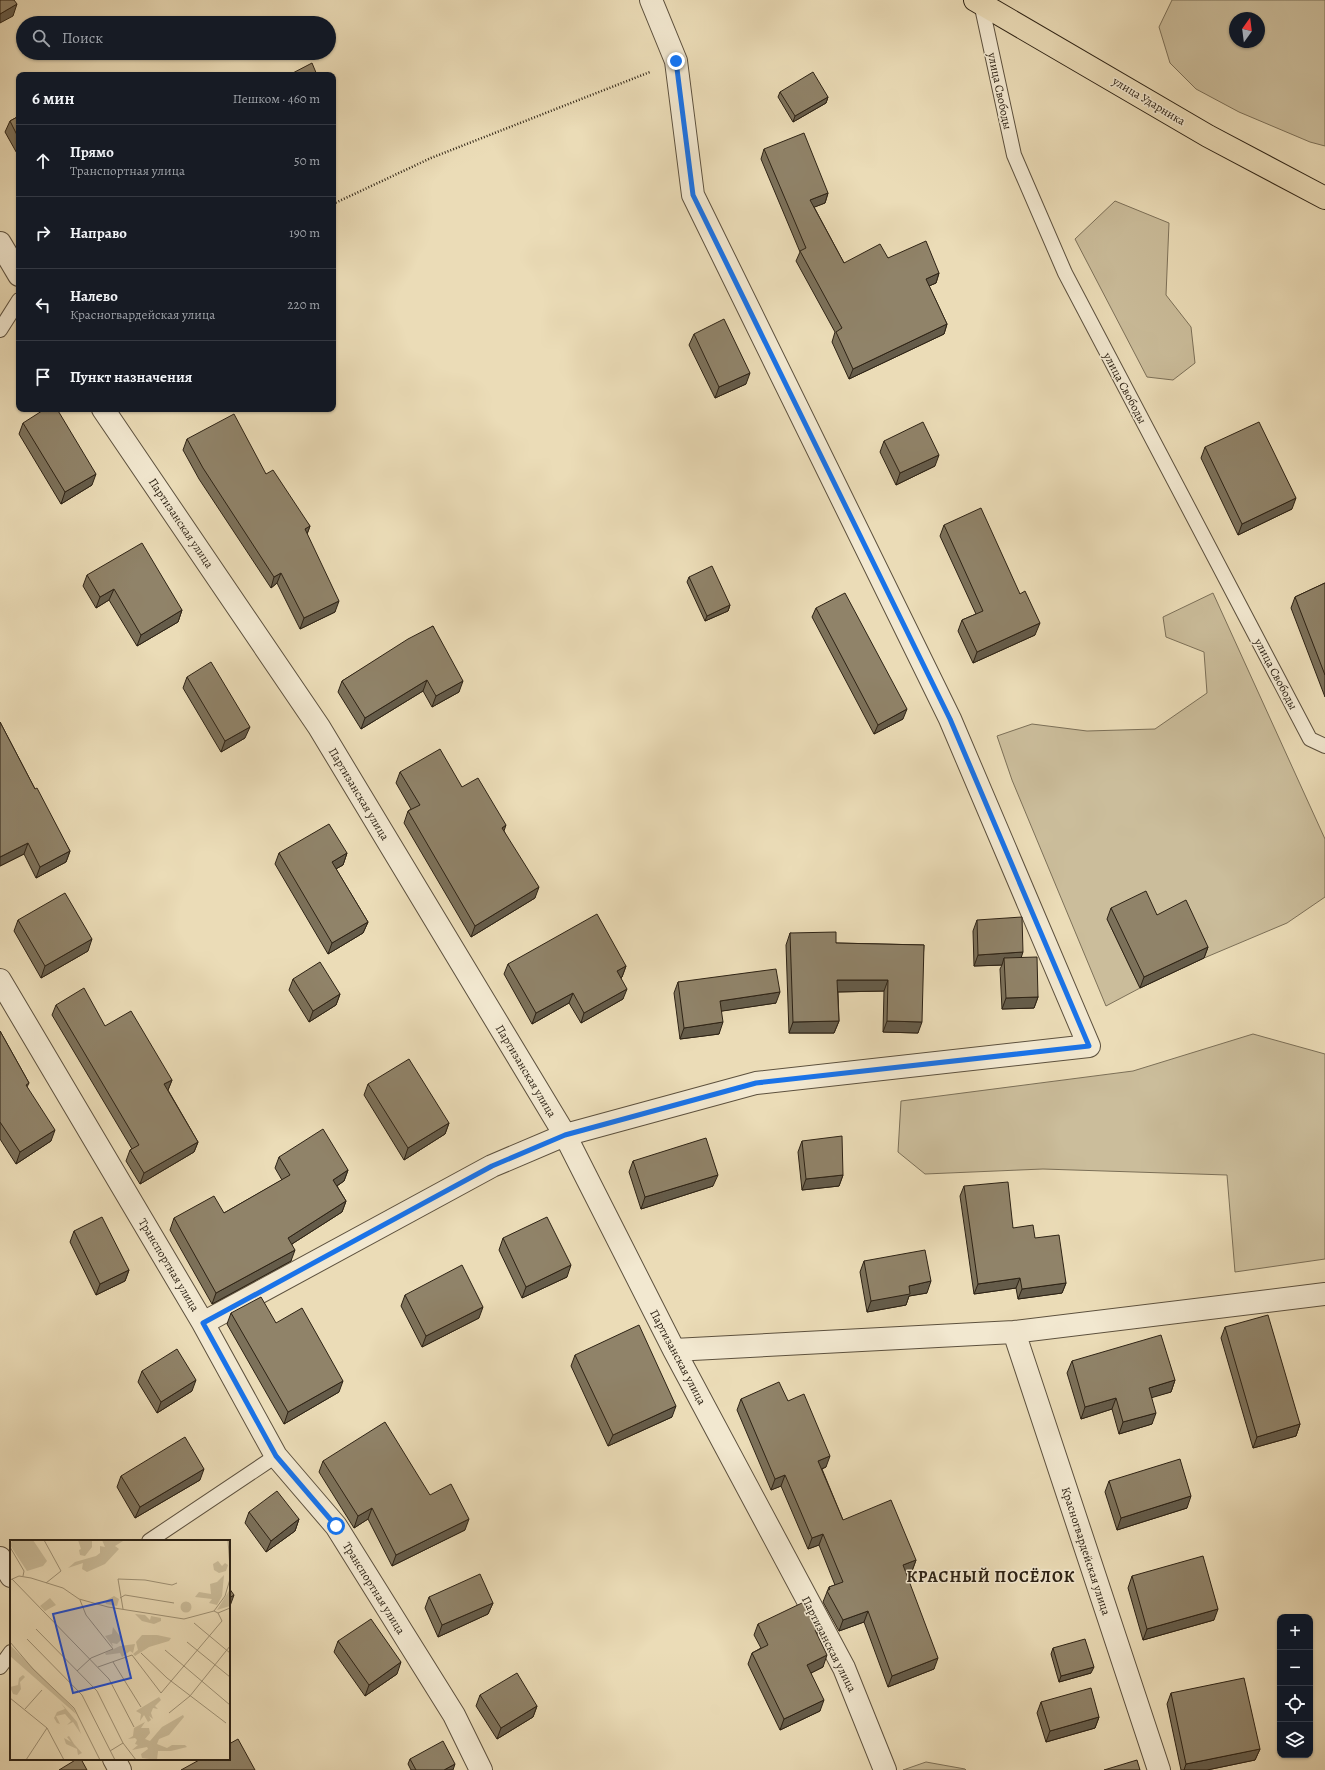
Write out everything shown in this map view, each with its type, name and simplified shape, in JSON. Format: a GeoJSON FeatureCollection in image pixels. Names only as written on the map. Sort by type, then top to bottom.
{"type":"FeatureCollection","features":[{"type":"Feature","properties":{"kind":"main road","name":"улица Ударника"},"geometry":{"type":"LineString","coordinates":[[978,2],[1208,136],[1325,198]]}},
{"type":"Feature","properties":{"kind":"street"},"geometry":{"type":"LineString","coordinates":[[203,1323],[492,1166],[565,1135],[756,1083],[1089,1046],[950,719],[693,195],[676,61],[651,0]]}},
{"type":"Feature","properties":{"kind":"street"},"geometry":{"type":"LineString","coordinates":[[0,243],[16,270]]}},
{"type":"Feature","properties":{"kind":"street","name":"Партизанская улица"},"geometry":{"type":"LineString","coordinates":[[105,412],[319,727],[565,1135],[674,1350],[844,1668],[885,1770]]}},
{"type":"Feature","properties":{"kind":"street","name":"Транспортная улица"},"geometry":{"type":"LineString","coordinates":[[0,980],[203,1323],[276,1456],[336,1526],[454,1715],[481,1770]]}},
{"type":"Feature","properties":{"kind":"street"},"geometry":{"type":"LineString","coordinates":[[674,1350],[1014,1332],[1325,1294]]}},
{"type":"Feature","properties":{"kind":"street","name":"Красногвардейская улица"},"geometry":{"type":"LineString","coordinates":[[1014,1332],[1159,1770]]}},
{"type":"Feature","properties":{"kind":"street"},"geometry":{"type":"LineString","coordinates":[[0,1558],[10,1574]]}},
{"type":"Feature","properties":{"kind":"street"},"geometry":{"type":"LineString","coordinates":[[115,1760],[120,1770]]}},
{"type":"Feature","properties":{"kind":"lane","name":"улица Свободы"},"geometry":{"type":"LineString","coordinates":[[978,2],[1014,156],[1065,274],[1310,739],[1325,746]]}},
{"type":"Feature","properties":{"kind":"lane"},"geometry":{"type":"LineString","coordinates":[[0,330],[16,305]]}},
{"type":"Feature","properties":{"kind":"lane"},"geometry":{"type":"LineString","coordinates":[[150,1540],[276,1456]]}},
{"type":"Feature","properties":{"kind":"lane"},"geometry":{"type":"LineString","coordinates":[[0,1667],[10,1653]]}},
{"type":"Feature","properties":{"kind":"path"},"geometry":{"type":"LineString","coordinates":[[336,203],[431,158],[676,61]]}},
{"type":"Feature","properties":{"kind":"shaded area"},"geometry":{"type":"Polygon","coordinates":[[[1172,0],[1325,0],[1325,146],[1310,142],[1239,112],[1196,89],[1170,63],[1159,27],[1172,0]]]}},
{"type":"Feature","properties":{"kind":"shaded area"},"geometry":{"type":"Polygon","coordinates":[[[1115,201],[1169,223],[1166,295],[1191,327],[1195,363],[1173,380],[1147,377],[1075,239],[1115,201]]]}},
{"type":"Feature","properties":{"kind":"shaded area"},"geometry":{"type":"Polygon","coordinates":[[[1213,593],[1325,839],[1325,897],[1287,923],[1204,958],[1153,926],[1107,919],[1140,988],[1106,1006],[1012,780],[997,736],[1032,724],[1087,731],[1155,729],[1207,693],[1204,652],[1166,637],[1163,617],[1213,593]]]}},
{"type":"Feature","properties":{"kind":"shaded area"},"geometry":{"type":"Polygon","coordinates":[[[1253,1034],[1325,1054],[1325,1259],[1235,1272],[1227,1175],[1043,1169],[925,1174],[898,1152],[901,1101],[1133,1071],[1253,1034]]]}},
{"type":"Feature","properties":{"kind":"shaded area"},"geometry":{"type":"Polygon","coordinates":[[[926,1762],[965,1769],[966,1770],[903,1770],[926,1762]]]}},
{"type":"Feature","properties":{"kind":"building"},"geometry":{"type":"Polygon","coordinates":[[[0,0],[14,0],[17,4],[0,14],[0,0]]]}},
{"type":"Feature","properties":{"kind":"building"},"geometry":{"type":"Polygon","coordinates":[[[312,63],[316,72],[295,72],[312,63]]]}},
{"type":"Feature","properties":{"kind":"building"},"geometry":{"type":"Polygon","coordinates":[[[813,72],[828,97],[795,116],[780,92],[813,72]]]}},
{"type":"Feature","properties":{"kind":"building"},"geometry":{"type":"Polygon","coordinates":[[[16,118],[16,133],[10,121],[16,118]]]}},
{"type":"Feature","properties":{"kind":"building"},"geometry":{"type":"Polygon","coordinates":[[[804,133],[828,193],[810,200],[844,263],[880,244],[888,258],[926,241],[939,273],[926,279],[947,324],[853,369],[836,332],[842,328],[800,251],[806,248],[764,149],[804,133]]]}},
{"type":"Feature","properties":{"kind":"building"},"geometry":{"type":"Polygon","coordinates":[[[724,319],[750,373],[719,387],[694,334],[724,319]]]}},
{"type":"Feature","properties":{"kind":"building"},"geometry":{"type":"Polygon","coordinates":[[[40,412],[59,412],[96,474],[65,492],[23,423],[40,412]]]}},
{"type":"Feature","properties":{"kind":"building"},"geometry":{"type":"Polygon","coordinates":[[[234,414],[266,474],[273,470],[310,526],[305,529],[339,601],[304,618],[281,573],[274,577],[203,468],[187,439],[234,414]]]}},
{"type":"Feature","properties":{"kind":"building"},"geometry":{"type":"Polygon","coordinates":[[[923,422],[939,455],[900,473],[884,441],[923,422]]]}},
{"type":"Feature","properties":{"kind":"building"},"geometry":{"type":"Polygon","coordinates":[[[1259,422],[1296,498],[1242,524],[1205,447],[1259,422]]]}},
{"type":"Feature","properties":{"kind":"building"},"geometry":{"type":"Polygon","coordinates":[[[981,508],[1020,594],[1025,591],[1040,623],[977,652],[962,620],[983,611],[944,525],[981,508]]]}},
{"type":"Feature","properties":{"kind":"building"},"geometry":{"type":"Polygon","coordinates":[[[142,543],[182,610],[141,635],[114,589],[100,597],[87,575],[142,543]]]}},
{"type":"Feature","properties":{"kind":"building"},"geometry":{"type":"Polygon","coordinates":[[[712,566],[730,605],[707,616],[689,577],[712,566]]]}},
{"type":"Feature","properties":{"kind":"building"},"geometry":{"type":"Polygon","coordinates":[[[1325,583],[1325,675],[1295,597],[1325,583]]]}},
{"type":"Feature","properties":{"kind":"building"},"geometry":{"type":"Polygon","coordinates":[[[845,593],[907,709],[878,725],[816,608],[845,593]]]}},
{"type":"Feature","properties":{"kind":"building"},"geometry":{"type":"Polygon","coordinates":[[[433,626],[463,681],[436,696],[427,680],[365,718],[342,681],[408,639],[433,626]]]}},
{"type":"Feature","properties":{"kind":"building"},"geometry":{"type":"Polygon","coordinates":[[[211,662],[250,727],[225,741],[187,677],[211,662]]]}},
{"type":"Feature","properties":{"kind":"building"},"geometry":{"type":"Polygon","coordinates":[[[0,722],[70,851],[40,867],[28,843],[0,857],[0,722]]]}},
{"type":"Feature","properties":{"kind":"building"},"geometry":{"type":"Polygon","coordinates":[[[440,749],[462,787],[478,778],[506,825],[502,828],[539,887],[475,926],[408,811],[420,805],[400,772],[440,749]]]}},
{"type":"Feature","properties":{"kind":"building"},"geometry":{"type":"Polygon","coordinates":[[[329,824],[347,853],[332,862],[368,922],[332,943],[279,853],[329,824]]]}},
{"type":"Feature","properties":{"kind":"building"},"geometry":{"type":"Polygon","coordinates":[[[1146,891],[1157,915],[1186,900],[1208,947],[1144,977],[1111,908],[1146,891]]]}},
{"type":"Feature","properties":{"kind":"building"},"geometry":{"type":"Polygon","coordinates":[[[65,893],[92,939],[45,966],[18,920],[65,893]]]}},
{"type":"Feature","properties":{"kind":"building"},"geometry":{"type":"Polygon","coordinates":[[[597,914],[626,966],[617,971],[627,989],[584,1013],[573,993],[536,1013],[508,964],[597,914]]]}},
{"type":"Feature","properties":{"kind":"building"},"geometry":{"type":"Polygon","coordinates":[[[1022,917],[1023,952],[978,955],[977,920],[1022,917]]]}},
{"type":"Feature","properties":{"kind":"building"},"geometry":{"type":"Polygon","coordinates":[[[836,932],[836,943],[924,945],[922,1022],[887,1021],[888,980],[837,980],[839,1021],[793,1022],[790,933],[836,932]]]}},
{"type":"Feature","properties":{"kind":"building"},"geometry":{"type":"Polygon","coordinates":[[[1037,957],[1038,997],[1006,998],[1004,958],[1037,957]]]}},
{"type":"Feature","properties":{"kind":"building"},"geometry":{"type":"Polygon","coordinates":[[[320,962],[340,994],[313,1011],[293,979],[320,962]]]}},
{"type":"Feature","properties":{"kind":"building"},"geometry":{"type":"Polygon","coordinates":[[[776,969],[780,992],[720,1001],[723,1022],[684,1028],[678,982],[776,969]]]}},
{"type":"Feature","properties":{"kind":"building"},"geometry":{"type":"Polygon","coordinates":[[[84,988],[105,1026],[131,1011],[172,1080],[164,1084],[198,1142],[144,1173],[130,1150],[139,1145],[56,1005],[84,988]]]}},
{"type":"Feature","properties":{"kind":"building"},"geometry":{"type":"Polygon","coordinates":[[[0,1031],[29,1083],[26,1085],[55,1130],[20,1152],[0,1122],[0,1031]]]}},
{"type":"Feature","properties":{"kind":"building"},"geometry":{"type":"Polygon","coordinates":[[[409,1059],[449,1123],[408,1148],[368,1084],[409,1059]]]}},
{"type":"Feature","properties":{"kind":"building"},"geometry":{"type":"Polygon","coordinates":[[[323,1129],[348,1170],[333,1180],[346,1201],[288,1238],[295,1250],[216,1293],[174,1218],[214,1196],[224,1213],[290,1175],[279,1157],[323,1129]]]}},
{"type":"Feature","properties":{"kind":"building"},"geometry":{"type":"Polygon","coordinates":[[[842,1136],[843,1175],[806,1179],[802,1141],[842,1136]]]}},
{"type":"Feature","properties":{"kind":"building"},"geometry":{"type":"Polygon","coordinates":[[[706,1138],[718,1175],[645,1197],[633,1161],[706,1138]]]}},
{"type":"Feature","properties":{"kind":"building"},"geometry":{"type":"Polygon","coordinates":[[[1008,1182],[1013,1228],[1033,1225],[1035,1238],[1059,1235],[1066,1283],[1022,1289],[1020,1278],[978,1284],[964,1186],[1008,1182]]]}},
{"type":"Feature","properties":{"kind":"building"},"geometry":{"type":"Polygon","coordinates":[[[102,1217],[129,1270],[100,1284],[74,1231],[102,1217]]]}},
{"type":"Feature","properties":{"kind":"building"},"geometry":{"type":"Polygon","coordinates":[[[547,1217],[571,1265],[526,1287],[503,1238],[547,1217]]]}},
{"type":"Feature","properties":{"kind":"building"},"geometry":{"type":"Polygon","coordinates":[[[925,1250],[931,1281],[909,1286],[910,1294],[871,1301],[864,1261],[925,1250]]]}},
{"type":"Feature","properties":{"kind":"building"},"geometry":{"type":"Polygon","coordinates":[[[462,1265],[483,1307],[426,1336],[405,1295],[462,1265]]]}},
{"type":"Feature","properties":{"kind":"building"},"geometry":{"type":"Polygon","coordinates":[[[261,1297],[276,1323],[302,1308],[343,1381],[288,1412],[231,1313],[261,1297]]]}},
{"type":"Feature","properties":{"kind":"building"},"geometry":{"type":"Polygon","coordinates":[[[1268,1315],[1300,1424],[1257,1437],[1225,1327],[1268,1315]]]}},
{"type":"Feature","properties":{"kind":"building"},"geometry":{"type":"Polygon","coordinates":[[[639,1325],[676,1406],[613,1435],[575,1355],[639,1325]]]}},
{"type":"Feature","properties":{"kind":"building"},"geometry":{"type":"Polygon","coordinates":[[[1161,1335],[1175,1380],[1149,1388],[1156,1413],[1123,1422],[1116,1398],[1085,1407],[1072,1361],[1161,1335]]]}},
{"type":"Feature","properties":{"kind":"building"},"geometry":{"type":"Polygon","coordinates":[[[177,1349],[196,1380],[161,1402],[142,1371],[177,1349]]]}},
{"type":"Feature","properties":{"kind":"building"},"geometry":{"type":"Polygon","coordinates":[[[779,1382],[788,1401],[804,1394],[830,1456],[818,1461],[843,1520],[891,1500],[916,1560],[903,1565],[938,1658],[892,1676],[868,1611],[843,1620],[827,1591],[830,1589],[829,1587],[843,1582],[823,1534],[812,1538],[785,1475],[775,1479],[741,1399],[779,1382]]]}},
{"type":"Feature","properties":{"kind":"building"},"geometry":{"type":"Polygon","coordinates":[[[385,1422],[430,1495],[451,1484],[469,1519],[396,1555],[372,1508],[358,1516],[323,1461],[385,1422]]]}},
{"type":"Feature","properties":{"kind":"building"},"geometry":{"type":"Polygon","coordinates":[[[185,1437],[204,1469],[140,1507],[121,1476],[185,1437]]]}},
{"type":"Feature","properties":{"kind":"building"},"geometry":{"type":"Polygon","coordinates":[[[1180,1459],[1191,1496],[1121,1518],[1109,1481],[1180,1459]]]}},
{"type":"Feature","properties":{"kind":"building"},"geometry":{"type":"Polygon","coordinates":[[[277,1491],[299,1519],[271,1541],[249,1512],[277,1491]]]}},
{"type":"Feature","properties":{"kind":"building"},"geometry":{"type":"Polygon","coordinates":[[[1203,1556],[1218,1609],[1147,1629],[1132,1576],[1203,1556]]]}},
{"type":"Feature","properties":{"kind":"building"},"geometry":{"type":"Polygon","coordinates":[[[480,1574],[493,1603],[442,1625],[429,1597],[480,1574]]]}},
{"type":"Feature","properties":{"kind":"building"},"geometry":{"type":"Polygon","coordinates":[[[230,1589],[234,1595],[230,1597],[230,1589]]]}},
{"type":"Feature","properties":{"kind":"building"},"geometry":{"type":"Polygon","coordinates":[[[804,1602],[819,1629],[815,1630],[827,1655],[807,1665],[824,1700],[784,1719],[752,1653],[768,1645],[758,1624],[804,1602]]]}},
{"type":"Feature","properties":{"kind":"building"},"geometry":{"type":"Polygon","coordinates":[[[371,1619],[401,1662],[369,1685],[338,1641],[371,1619]]]}},
{"type":"Feature","properties":{"kind":"building"},"geometry":{"type":"Polygon","coordinates":[[[1085,1639],[1094,1667],[1061,1676],[1053,1648],[1085,1639]]]}},
{"type":"Feature","properties":{"kind":"building"},"geometry":{"type":"Polygon","coordinates":[[[517,1673],[537,1706],[501,1728],[480,1695],[517,1673]]]}},
{"type":"Feature","properties":{"kind":"building"},"geometry":{"type":"Polygon","coordinates":[[[1244,1678],[1260,1749],[1186,1764],[1171,1693],[1244,1678]]]}},
{"type":"Feature","properties":{"kind":"building"},"geometry":{"type":"Polygon","coordinates":[[[1091,1688],[1099,1717],[1050,1731],[1041,1702],[1091,1688]]]}},
{"type":"Feature","properties":{"kind":"building"},"geometry":{"type":"Polygon","coordinates":[[[238,1739],[255,1770],[181,1770],[199,1760],[230,1760],[230,1743],[238,1739]]]}},
{"type":"Feature","properties":{"kind":"building"},"geometry":{"type":"Polygon","coordinates":[[[443,1741],[455,1764],[444,1770],[416,1770],[410,1759],[443,1741]]]}},
{"type":"Feature","properties":{"kind":"building"},"geometry":{"type":"Polygon","coordinates":[[[75,1760],[82,1760],[87,1770],[59,1770],[75,1760]]]}},
{"type":"Feature","properties":{"kind":"building"},"geometry":{"type":"Polygon","coordinates":[[[1137,1760],[1140,1770],[1104,1770],[1137,1760]]]}},
{"type":"Feature","properties":{"kind":"district","name":"КРАСНЫЙ ПОСЁЛОК"},"geometry":{"type":"Point","coordinates":[991,1577]}},
{"type":"Feature","properties":{"kind":"route"},"geometry":{"type":"LineString","coordinates":[[336,1526],[276,1456],[203,1323],[492,1166],[565,1135],[756,1083],[1089,1046],[950,719],[693,195],[676,61]]}}]}
